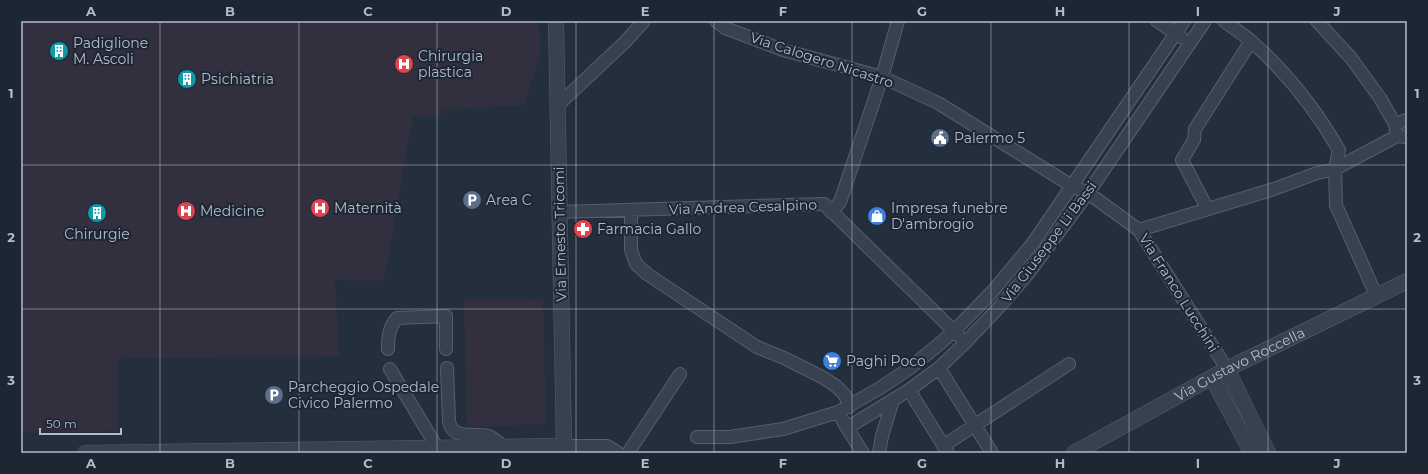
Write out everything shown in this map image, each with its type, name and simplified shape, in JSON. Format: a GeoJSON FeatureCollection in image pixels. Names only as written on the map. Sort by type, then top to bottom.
{"type":"FeatureCollection","features":[{"type":"Feature","properties":{"kind":"street","name":"Via Ernesto Tricomi"},"geometry":{"type":"LineString","coordinates":[[556,21],[564,446]]}},
{"type":"Feature","properties":{"kind":"street"},"geometry":{"type":"LineString","coordinates":[[558,105],[644,21]]}},
{"type":"Feature","properties":{"kind":"street","name":"Via Calogero Nicastro"},"geometry":{"type":"LineString","coordinates":[[716,21],[725,28],[783,50],[882,77],[938,103],[1072,186],[1088,193]]}},
{"type":"Feature","properties":{"kind":"street"},"geometry":{"type":"LineString","coordinates":[[832,212],[840,202],[882,77],[898,21]]}},
{"type":"Feature","properties":{"kind":"street"},"geometry":{"type":"LineString","coordinates":[[1157,21],[1190,43]]}},
{"type":"Feature","properties":{"kind":"street","name":"Via Giuseppe Li Bassi"},"geometry":{"type":"LineString","coordinates":[[696,437],[730,437],[783,429],[844,410],[910,368],[954,331],[992,292],[1033,243],[1184,21]]}},
{"type":"Feature","properties":{"kind":"street","name":"Via Giuseppe Li Bassi"},"geometry":{"type":"LineString","coordinates":[[847,428],[909,390],[939,368],[966,342],[1027,275],[1088,193],[1205,21]]}},
{"type":"Feature","properties":{"kind":"street"},"geometry":{"type":"LineString","coordinates":[[1224,21],[1251,41],[1275,64],[1302,96],[1339,150],[1335,169],[1336,205],[1376,295]]}},
{"type":"Feature","properties":{"kind":"street"},"geometry":{"type":"LineString","coordinates":[[1317,21],[1355,64],[1380,98],[1400,132]]}},
{"type":"Feature","properties":{"kind":"street"},"geometry":{"type":"LineString","coordinates":[[1207,208],[1182,160],[1194,140],[1195,129],[1251,41]]}},
{"type":"Feature","properties":{"kind":"street"},"geometry":{"type":"LineString","coordinates":[[1139,230],[1207,208],[1274,189],[1317,173],[1335,169],[1400,132],[1407,120]]}},
{"type":"Feature","properties":{"kind":"street","name":"Via Franco Lucchini"},"geometry":{"type":"LineString","coordinates":[[1088,193],[1139,230],[1227,369]]}},
{"type":"Feature","properties":{"kind":"street","name":"Via Andrea Cesalpino"},"geometry":{"type":"LineString","coordinates":[[560,212],[824,204],[966,342]]}},
{"type":"Feature","properties":{"kind":"street"},"geometry":{"type":"LineString","coordinates":[[631,210],[631,250],[636,264],[646,274],[757,347],[784,358],[822,377],[836,386],[845,395],[844,410],[847,428],[862,453]]}},
{"type":"Feature","properties":{"kind":"street","name":"Via Gustavo Roccella"},"geometry":{"type":"LineString","coordinates":[[1074,453],[1227,369],[1407,281]]}},
{"type":"Feature","properties":{"kind":"street"},"geometry":{"type":"LineString","coordinates":[[388,349],[389,331],[392,323],[397,318],[446,316],[446,349]]}},
{"type":"Feature","properties":{"kind":"street"},"geometry":{"type":"LineString","coordinates":[[909,390],[945,449],[976,425],[1069,364]]}},
{"type":"Feature","properties":{"kind":"street"},"geometry":{"type":"LineString","coordinates":[[447,368],[449,421],[451,427],[455,432],[461,434],[487,436],[504,448]]}},
{"type":"Feature","properties":{"kind":"street"},"geometry":{"type":"LineString","coordinates":[[939,368],[976,425],[992,453]]}},
{"type":"Feature","properties":{"kind":"street"},"geometry":{"type":"LineString","coordinates":[[390,369],[438,449]]}},
{"type":"Feature","properties":{"kind":"street"},"geometry":{"type":"LineString","coordinates":[[1227,369],[1268,453]]}},
{"type":"Feature","properties":{"kind":"street"},"geometry":{"type":"LineString","coordinates":[[628,453],[680,374]]}},
{"type":"Feature","properties":{"kind":"street"},"geometry":{"type":"LineString","coordinates":[[1212,378],[1252,453]]}},
{"type":"Feature","properties":{"kind":"street"},"geometry":{"type":"LineString","coordinates":[[879,453],[882,436],[893,400]]}},
{"type":"Feature","properties":{"kind":"street"},"geometry":{"type":"LineString","coordinates":[[85,453],[309,452],[607,446],[618,453]]}},
{"type":"Feature","properties":{"kind":"shaded area"},"geometry":{"type":"Polygon","coordinates":[[[21,21],[539,21],[540,58],[523,106],[445,109],[441,111],[441,117],[413,115],[384,281],[335,280],[339,356],[118,357],[118,431],[21,433],[21,21]]]}},
{"type":"Feature","properties":{"kind":"shaded area"},"geometry":{"type":"Polygon","coordinates":[[[464,299],[543,300],[546,424],[467,427],[464,299]]]}},
{"type":"Feature","properties":{"kind":"place","name":"Padiglione M. Ascoli"},"geometry":{"type":"Point","coordinates":[59,51]}},
{"type":"Feature","properties":{"kind":"place","name":"Chirurgia plastica"},"geometry":{"type":"Point","coordinates":[404,64]}},
{"type":"Feature","properties":{"kind":"place","name":"Psichiatria"},"geometry":{"type":"Point","coordinates":[187,79]}},
{"type":"Feature","properties":{"kind":"place","name":"Palermo 5"},"geometry":{"type":"Point","coordinates":[940,138]}},
{"type":"Feature","properties":{"kind":"place","name":"Area C"},"geometry":{"type":"Point","coordinates":[472,200]}},
{"type":"Feature","properties":{"kind":"place","name":"Maternità"},"geometry":{"type":"Point","coordinates":[320,208]}},
{"type":"Feature","properties":{"kind":"place","name":"Medicine"},"geometry":{"type":"Point","coordinates":[186,211]}},
{"type":"Feature","properties":{"kind":"place","name":"Chirurgie"},"geometry":{"type":"Point","coordinates":[97,213]}},
{"type":"Feature","properties":{"kind":"place","name":"Impresa funebre D'ambrogio"},"geometry":{"type":"Point","coordinates":[877,216]}},
{"type":"Feature","properties":{"kind":"place","name":"Farmacia Gallo"},"geometry":{"type":"Point","coordinates":[583,229]}},
{"type":"Feature","properties":{"kind":"place","name":"Paghi Poco"},"geometry":{"type":"Point","coordinates":[832,361]}},
{"type":"Feature","properties":{"kind":"place","name":"Parcheggio Ospedale Civico Palermo"},"geometry":{"type":"Point","coordinates":[274,395]}}]}
